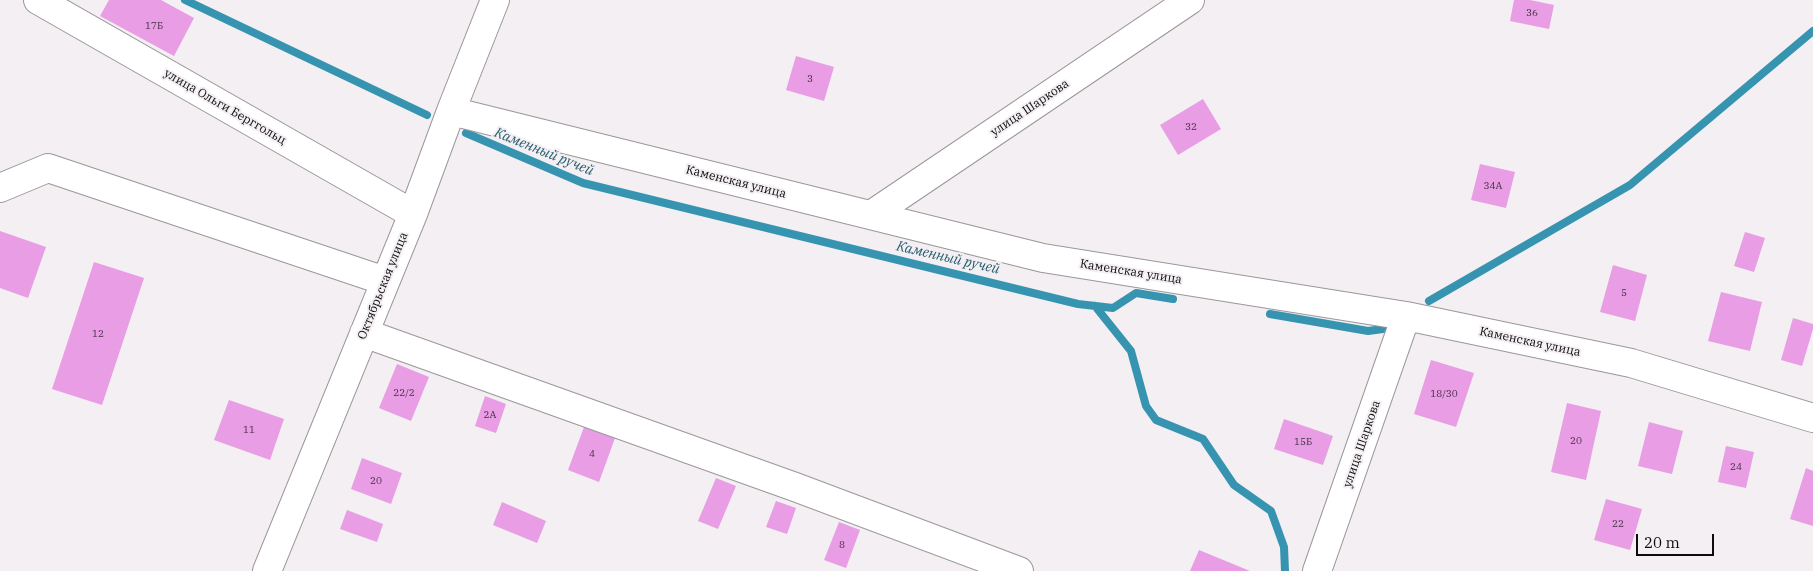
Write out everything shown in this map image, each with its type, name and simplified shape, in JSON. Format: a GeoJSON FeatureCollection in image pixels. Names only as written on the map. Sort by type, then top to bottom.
{"type":"FeatureCollection","features":[{"type":"Feature","properties":{"kind":"street","name":"улица Ольги Берггольц"},"geometry":{"type":"LineString","coordinates":[[38,0],[413,214]]}},
{"type":"Feature","properties":{"kind":"street","name":"Октябрьская улица"},"geometry":{"type":"LineString","coordinates":[[267,571],[413,214],[495,0]]}},
{"type":"Feature","properties":{"kind":"street","name":"улица Шаркова"},"geometry":{"type":"LineString","coordinates":[[871,215],[1190,0]]}},
{"type":"Feature","properties":{"kind":"street","name":"Каменская улица"},"geometry":{"type":"LineString","coordinates":[[451,111],[1043,258],[1406,316],[1630,363],[1813,418]]}},
{"type":"Feature","properties":{"kind":"street"},"geometry":{"type":"LineString","coordinates":[[0,188],[48,168],[385,281]]}},
{"type":"Feature","properties":{"kind":"street","name":"улица Шаркова"},"geometry":{"type":"LineString","coordinates":[[1317,571],[1406,316]]}},
{"type":"Feature","properties":{"kind":"street"},"geometry":{"type":"LineString","coordinates":[[364,332],[795,487],[1019,571]]}},
{"type":"Feature","properties":{"kind":"building"},"geometry":{"type":"Polygon","coordinates":[[[109,0],[161,0],[194,18],[174,56],[100,16],[109,0]]]}},
{"type":"Feature","properties":{"kind":"building"},"geometry":{"type":"Polygon","coordinates":[[[1514,0],[1530,0],[1554,5],[1549,29],[1510,21],[1514,0]]]}},
{"type":"Feature","properties":{"kind":"building"},"geometry":{"type":"Polygon","coordinates":[[[796,56],[834,67],[824,101],[786,90],[796,56]]]}},
{"type":"Feature","properties":{"kind":"building"},"geometry":{"type":"Polygon","coordinates":[[[1203,99],[1221,129],[1178,155],[1160,125],[1203,99]]]}},
{"type":"Feature","properties":{"kind":"building"},"geometry":{"type":"Polygon","coordinates":[[[1480,164],[1515,172],[1506,208],[1471,200],[1480,164]]]}},
{"type":"Feature","properties":{"kind":"building"},"geometry":{"type":"Polygon","coordinates":[[[0,231],[46,247],[28,298],[0,288],[0,231]]]}},
{"type":"Feature","properties":{"kind":"building"},"geometry":{"type":"Polygon","coordinates":[[[1745,232],[1765,238],[1754,272],[1734,266],[1745,232]]]}},
{"type":"Feature","properties":{"kind":"building"},"geometry":{"type":"Polygon","coordinates":[[[94,262],[144,278],[102,405],[52,389],[94,262]]]}},
{"type":"Feature","properties":{"kind":"building"},"geometry":{"type":"Polygon","coordinates":[[[1613,265],[1647,275],[1635,321],[1600,312],[1613,265]]]}},
{"type":"Feature","properties":{"kind":"building"},"geometry":{"type":"Polygon","coordinates":[[[1721,292],[1762,302],[1750,351],[1708,341],[1721,292]]]}},
{"type":"Feature","properties":{"kind":"building"},"geometry":{"type":"Polygon","coordinates":[[[1793,318],[1813,324],[1802,366],[1781,360],[1793,318]]]}},
{"type":"Feature","properties":{"kind":"building"},"geometry":{"type":"Polygon","coordinates":[[[1431,360],[1474,373],[1456,427],[1414,414],[1431,360]]]}},
{"type":"Feature","properties":{"kind":"building"},"geometry":{"type":"Polygon","coordinates":[[[397,364],[429,377],[411,421],[379,408],[397,364]]]}},
{"type":"Feature","properties":{"kind":"building"},"geometry":{"type":"Polygon","coordinates":[[[485,396],[506,404],[496,433],[475,426],[485,396]]]}},
{"type":"Feature","properties":{"kind":"building"},"geometry":{"type":"Polygon","coordinates":[[[229,400],[284,419],[270,460],[214,440],[229,400]]]}},
{"type":"Feature","properties":{"kind":"building"},"geometry":{"type":"Polygon","coordinates":[[[1567,403],[1601,411],[1586,480],[1551,472],[1567,403]]]}},
{"type":"Feature","properties":{"kind":"building"},"geometry":{"type":"Polygon","coordinates":[[[1284,419],[1333,436],[1323,465],[1274,449],[1284,419]]]}},
{"type":"Feature","properties":{"kind":"building"},"geometry":{"type":"Polygon","coordinates":[[[1649,422],[1683,431],[1672,474],[1638,466],[1649,422]]]}},
{"type":"Feature","properties":{"kind":"building"},"geometry":{"type":"Polygon","coordinates":[[[584,427],[615,438],[599,482],[568,470],[584,427]]]}},
{"type":"Feature","properties":{"kind":"building"},"geometry":{"type":"Polygon","coordinates":[[[1726,446],[1754,452],[1746,488],[1718,482],[1726,446]]]}},
{"type":"Feature","properties":{"kind":"building"},"geometry":{"type":"Polygon","coordinates":[[[362,458],[402,473],[391,504],[351,489],[362,458]]]}},
{"type":"Feature","properties":{"kind":"building"},"geometry":{"type":"Polygon","coordinates":[[[1806,468],[1813,471],[1813,526],[1790,519],[1806,468]]]}},
{"type":"Feature","properties":{"kind":"building"},"geometry":{"type":"Polygon","coordinates":[[[716,478],[736,486],[718,529],[698,521],[716,478]]]}},
{"type":"Feature","properties":{"kind":"building"},"geometry":{"type":"Polygon","coordinates":[[[1606,499],[1642,509],[1630,550],[1594,540],[1606,499]]]}},
{"type":"Feature","properties":{"kind":"building"},"geometry":{"type":"Polygon","coordinates":[[[776,501],[796,508],[787,534],[766,527],[776,501]]]}},
{"type":"Feature","properties":{"kind":"building"},"geometry":{"type":"Polygon","coordinates":[[[502,502],[546,521],[537,543],[493,525],[502,502]]]}},
{"type":"Feature","properties":{"kind":"building"},"geometry":{"type":"Polygon","coordinates":[[[347,510],[383,524],[377,542],[340,529],[347,510]]]}},
{"type":"Feature","properties":{"kind":"building"},"geometry":{"type":"Polygon","coordinates":[[[839,522],[860,530],[846,568],[824,560],[839,522]]]}},
{"type":"Feature","properties":{"kind":"building"},"geometry":{"type":"Polygon","coordinates":[[[1199,550],[1250,571],[1190,571],[1199,550]]]}},
{"type":"Feature","properties":{"kind":"waterway","name":"Каменный ручей"},"geometry":{"type":"LineString","coordinates":[[185,0],[427,115]]}},
{"type":"Feature","properties":{"kind":"waterway"},"geometry":{"type":"LineString","coordinates":[[1429,301],[1630,185],[1813,31]]}},
{"type":"Feature","properties":{"kind":"waterway","name":"Каменный ручей"},"geometry":{"type":"LineString","coordinates":[[466,133],[583,183],[1078,304],[1113,308],[1136,293],[1173,299]]}},
{"type":"Feature","properties":{"kind":"waterway","name":"Каменный ручей"},"geometry":{"type":"LineString","coordinates":[[1095,306],[1131,351],[1146,406],[1156,420],[1203,439],[1234,485],[1271,511],[1284,547],[1285,571]]}},
{"type":"Feature","properties":{"kind":"waterway"},"geometry":{"type":"LineString","coordinates":[[1270,314],[1368,331],[1383,329]]}}]}
